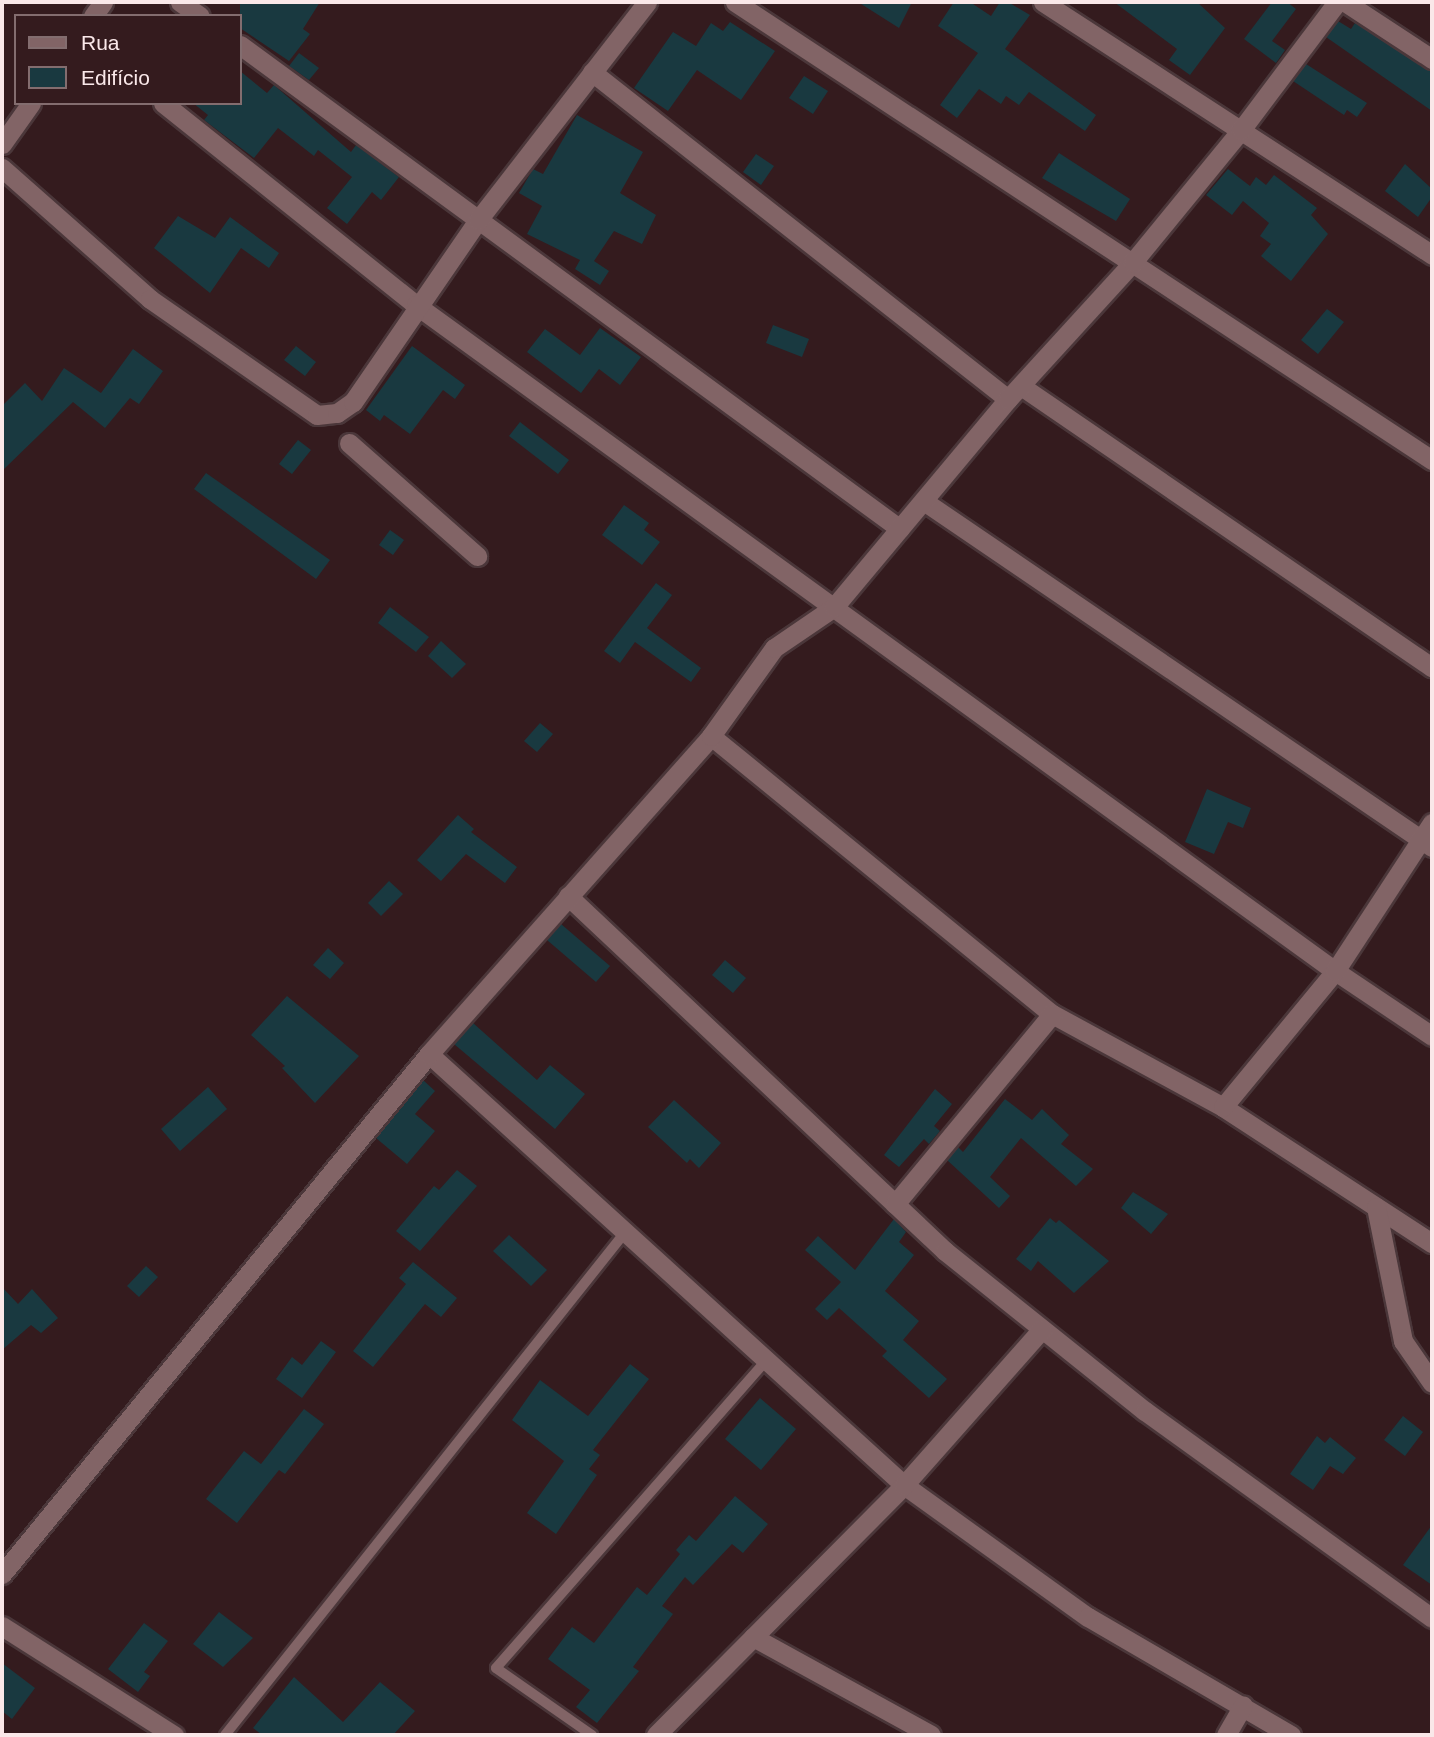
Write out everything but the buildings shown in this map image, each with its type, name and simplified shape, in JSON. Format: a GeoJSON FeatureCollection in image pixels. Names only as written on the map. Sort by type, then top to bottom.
{"type":"FeatureCollection","features":[{"type":"Feature","properties":{"kind":"street"},"geometry":{"type":"LineString","coordinates":[[180,2],[197,14]]}},
{"type":"Feature","properties":{"kind":"street"},"geometry":{"type":"LineString","coordinates":[[2,168],[150,299],[317,415],[337,413],[353,402],[416,305],[478,220],[647,2]]}},
{"type":"Feature","properties":{"kind":"street"},"geometry":{"type":"LineString","coordinates":[[735,2],[1432,460]]}},
{"type":"Feature","properties":{"kind":"street"},"geometry":{"type":"LineString","coordinates":[[1043,2],[1432,255]]}},
{"type":"Feature","properties":{"kind":"street"},"geometry":{"type":"LineString","coordinates":[[2,1574],[429,1054],[711,736],[774,648],[834,607],[1015,392],[1133,262],[1241,130],[1337,2]]}},
{"type":"Feature","properties":{"kind":"street"},"geometry":{"type":"LineString","coordinates":[[1345,2],[1432,59]]}},
{"type":"Feature","properties":{"kind":"street"},"geometry":{"type":"LineString","coordinates":[[242,46],[900,529]]}},
{"type":"Feature","properties":{"kind":"street"},"geometry":{"type":"LineString","coordinates":[[592,72],[1015,392],[1432,667]]}},
{"type":"Feature","properties":{"kind":"street"},"geometry":{"type":"LineString","coordinates":[[2,144],[30,105]]}},
{"type":"Feature","properties":{"kind":"street"},"geometry":{"type":"LineString","coordinates":[[166,105],[416,305],[1335,971],[1432,1036]]}},
{"type":"Feature","properties":{"kind":"street"},"geometry":{"type":"LineString","coordinates":[[349,443],[477,556]]}},
{"type":"Feature","properties":{"kind":"street"},"geometry":{"type":"LineString","coordinates":[[925,502],[1427,844]]}},
{"type":"Feature","properties":{"kind":"street"},"geometry":{"type":"LineString","coordinates":[[711,736],[1052,1014],[1223,1107],[1432,1244]]}},
{"type":"Feature","properties":{"kind":"street"},"geometry":{"type":"LineString","coordinates":[[1223,1107],[1335,971],[1427,844],[1432,822]]}},
{"type":"Feature","properties":{"kind":"street"},"geometry":{"type":"LineString","coordinates":[[568,896],[895,1205],[1042,1329],[1145,1411],[1432,1618]]}},
{"type":"Feature","properties":{"kind":"street"},"geometry":{"type":"LineString","coordinates":[[895,1205],[1052,1014]]}},
{"type":"Feature","properties":{"kind":"street"},"geometry":{"type":"LineString","coordinates":[[429,1054],[904,1485],[1088,1617],[1291,1735]]}},
{"type":"Feature","properties":{"kind":"street"},"geometry":{"type":"LineString","coordinates":[[1376,1207],[1403,1341],[1432,1383]]}},
{"type":"Feature","properties":{"kind":"street"},"geometry":{"type":"LineString","coordinates":[[656,1735],[904,1485],[1042,1329]]}},
{"type":"Feature","properties":{"kind":"street"},"geometry":{"type":"LineString","coordinates":[[2,1626],[174,1735]]}},
{"type":"Feature","properties":{"kind":"street"},"geometry":{"type":"LineString","coordinates":[[753,1637],[931,1735]]}},
{"type":"Feature","properties":{"kind":"street"},"geometry":{"type":"LineString","coordinates":[[1226,1735],[1242,1706]]}},
{"type":"Feature","properties":{"kind":"lane"},"geometry":{"type":"LineString","coordinates":[[225,1735],[626,1231]]}},
{"type":"Feature","properties":{"kind":"lane"},"geometry":{"type":"LineString","coordinates":[[592,1735],[496,1668],[767,1359]]}}]}
